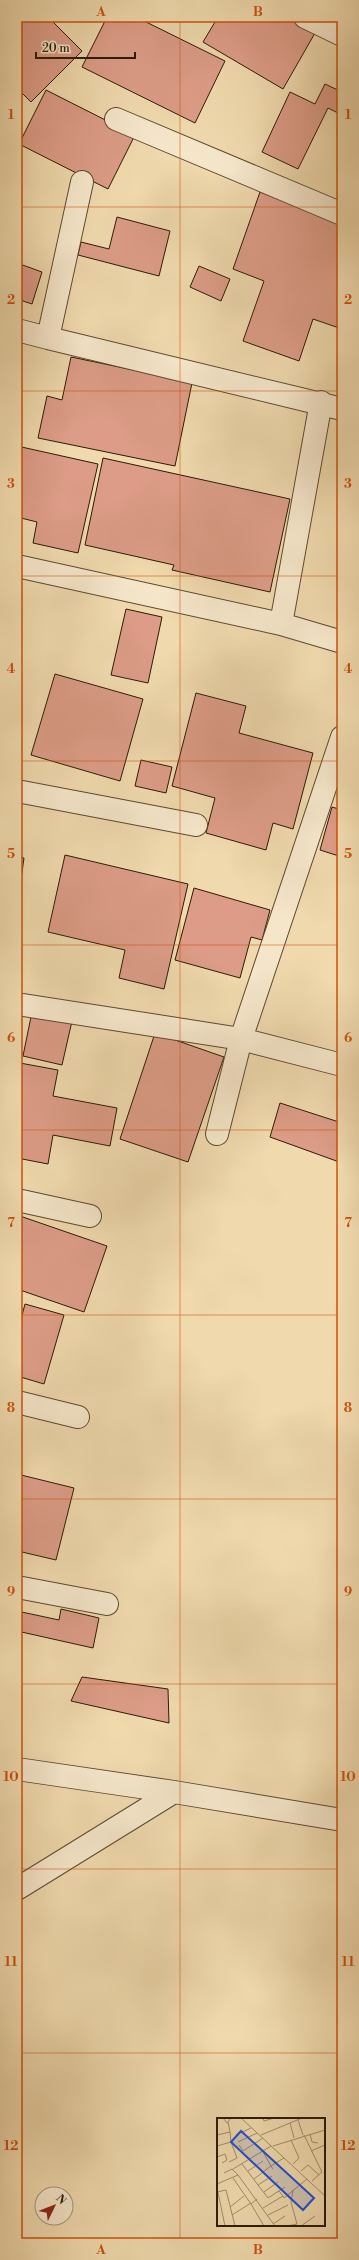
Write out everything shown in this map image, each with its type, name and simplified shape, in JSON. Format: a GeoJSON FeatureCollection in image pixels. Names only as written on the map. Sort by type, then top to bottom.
{"type":"FeatureCollection","features":[{"type":"Feature","properties":{"kind":"street"},"geometry":{"type":"LineString","coordinates":[[305,17],[342,35]]}},
{"type":"Feature","properties":{"kind":"street"},"geometry":{"type":"LineString","coordinates":[[116,119],[342,214]]}},
{"type":"Feature","properties":{"kind":"street"},"geometry":{"type":"LineString","coordinates":[[48,338],[82,182]]}},
{"type":"Feature","properties":{"kind":"street"},"geometry":{"type":"LineString","coordinates":[[17,330],[321,402],[342,409]]}},
{"type":"Feature","properties":{"kind":"street"},"geometry":{"type":"LineString","coordinates":[[281,624],[321,402]]}},
{"type":"Feature","properties":{"kind":"street"},"geometry":{"type":"LineString","coordinates":[[17,566],[281,624],[342,642]]}},
{"type":"Feature","properties":{"kind":"street"},"geometry":{"type":"LineString","coordinates":[[217,1134],[241,1039],[342,737]]}},
{"type":"Feature","properties":{"kind":"street"},"geometry":{"type":"LineString","coordinates":[[17,791],[196,825]]}},
{"type":"Feature","properties":{"kind":"street"},"geometry":{"type":"LineString","coordinates":[[17,1004],[241,1039],[342,1065]]}},
{"type":"Feature","properties":{"kind":"street"},"geometry":{"type":"LineString","coordinates":[[17,1200],[90,1216]]}},
{"type":"Feature","properties":{"kind":"street"},"geometry":{"type":"LineString","coordinates":[[17,1402],[78,1417]]}},
{"type":"Feature","properties":{"kind":"street"},"geometry":{"type":"LineString","coordinates":[[17,1587],[107,1604]]}},
{"type":"Feature","properties":{"kind":"street"},"geometry":{"type":"LineString","coordinates":[[17,1769],[174,1792],[342,1820]]}},
{"type":"Feature","properties":{"kind":"street"},"geometry":{"type":"LineString","coordinates":[[17,1889],[174,1792]]}},
{"type":"Feature","properties":{"kind":"building"},"geometry":{"type":"Polygon","coordinates":[[[17,17],[48,17],[82,51],[31,102],[17,88],[17,17]]]}},
{"type":"Feature","properties":{"kind":"building"},"geometry":{"type":"Polygon","coordinates":[[[107,17],[136,17],[225,61],[195,123],[82,67],[107,17]]]}},
{"type":"Feature","properties":{"kind":"building"},"geometry":{"type":"Polygon","coordinates":[[[158,17],[168,17],[164,22],[158,17]]]}},
{"type":"Feature","properties":{"kind":"building"},"geometry":{"type":"Polygon","coordinates":[[[218,17],[288,17],[315,33],[283,89],[203,42],[218,17]]]}},
{"type":"Feature","properties":{"kind":"building"},"geometry":{"type":"Polygon","coordinates":[[[325,84],[342,92],[342,115],[328,108],[298,169],[262,152],[290,92],[315,104],[325,84]]]}},
{"type":"Feature","properties":{"kind":"building"},"geometry":{"type":"Polygon","coordinates":[[[46,90],[135,135],[108,189],[19,144],[46,90]]]}},
{"type":"Feature","properties":{"kind":"building"},"geometry":{"type":"Polygon","coordinates":[[[260,192],[342,222],[342,329],[313,319],[299,361],[243,341],[264,281],[233,269],[260,192]]]}},
{"type":"Feature","properties":{"kind":"building"},"geometry":{"type":"Polygon","coordinates":[[[117,217],[170,231],[159,276],[78,255],[81,242],[109,249],[117,217]]]}},
{"type":"Feature","properties":{"kind":"building"},"geometry":{"type":"Polygon","coordinates":[[[17,263],[42,272],[32,304],[17,299],[17,263]]]}},
{"type":"Feature","properties":{"kind":"building"},"geometry":{"type":"Polygon","coordinates":[[[199,266],[230,279],[221,301],[190,287],[199,266]]]}},
{"type":"Feature","properties":{"kind":"building"},"geometry":{"type":"Polygon","coordinates":[[[71,357],[153,374],[193,378],[175,466],[38,438],[47,396],[62,400],[71,357]]]}},
{"type":"Feature","properties":{"kind":"building"},"geometry":{"type":"Polygon","coordinates":[[[17,446],[98,464],[78,553],[33,543],[37,522],[17,517],[17,446]]]}},
{"type":"Feature","properties":{"kind":"building"},"geometry":{"type":"Polygon","coordinates":[[[103,458],[290,499],[270,592],[172,570],[174,565],[85,545],[103,458]]]}},
{"type":"Feature","properties":{"kind":"building"},"geometry":{"type":"Polygon","coordinates":[[[126,609],[162,617],[148,683],[111,675],[126,609]]]}},
{"type":"Feature","properties":{"kind":"building"},"geometry":{"type":"Polygon","coordinates":[[[55,674],[143,699],[120,781],[31,755],[55,674]]]}},
{"type":"Feature","properties":{"kind":"building"},"geometry":{"type":"Polygon","coordinates":[[[196,693],[246,706],[239,733],[313,753],[293,829],[273,823],[266,850],[206,833],[215,798],[172,786],[196,693]]]}},
{"type":"Feature","properties":{"kind":"building"},"geometry":{"type":"Polygon","coordinates":[[[141,760],[172,767],[166,793],[135,786],[141,760]]]}},
{"type":"Feature","properties":{"kind":"building"},"geometry":{"type":"Polygon","coordinates":[[[332,807],[342,810],[342,857],[320,850],[332,807]]]}},
{"type":"Feature","properties":{"kind":"building"},"geometry":{"type":"Polygon","coordinates":[[[65,855],[188,884],[164,989],[119,978],[125,950],[48,932],[65,855]]]}},
{"type":"Feature","properties":{"kind":"building"},"geometry":{"type":"Polygon","coordinates":[[[17,857],[24,858],[17,908],[17,857]]]}},
{"type":"Feature","properties":{"kind":"building"},"geometry":{"type":"Polygon","coordinates":[[[194,888],[270,910],[262,940],[251,937],[240,978],[175,960],[194,888]]]}},
{"type":"Feature","properties":{"kind":"building"},"geometry":{"type":"Polygon","coordinates":[[[32,1012],[72,1021],[62,1065],[23,1056],[32,1012]]]}},
{"type":"Feature","properties":{"kind":"building"},"geometry":{"type":"Polygon","coordinates":[[[155,1033],[224,1057],[188,1162],[120,1139],[155,1033]]]}},
{"type":"Feature","properties":{"kind":"building"},"geometry":{"type":"Polygon","coordinates":[[[20,1063],[58,1070],[53,1096],[117,1108],[110,1146],[53,1135],[48,1164],[17,1158],[17,1080],[20,1063]]]}},
{"type":"Feature","properties":{"kind":"building"},"geometry":{"type":"Polygon","coordinates":[[[280,1103],[342,1123],[342,1163],[270,1137],[280,1103]]]}},
{"type":"Feature","properties":{"kind":"building"},"geometry":{"type":"Polygon","coordinates":[[[17,1215],[107,1246],[84,1312],[17,1289],[17,1215]]]}},
{"type":"Feature","properties":{"kind":"building"},"geometry":{"type":"Polygon","coordinates":[[[25,1304],[64,1315],[44,1384],[17,1376],[17,1334],[25,1304]]]}},
{"type":"Feature","properties":{"kind":"building"},"geometry":{"type":"Polygon","coordinates":[[[17,1474],[74,1488],[56,1560],[22,1552],[20,1559],[17,1558],[17,1474]]]}},
{"type":"Feature","properties":{"kind":"building"},"geometry":{"type":"Polygon","coordinates":[[[61,1609],[99,1618],[93,1648],[17,1631],[17,1611],[59,1620],[61,1609]]]}},
{"type":"Feature","properties":{"kind":"building"},"geometry":{"type":"Polygon","coordinates":[[[82,1677],[168,1689],[169,1723],[71,1701],[82,1677]]]}}]}
